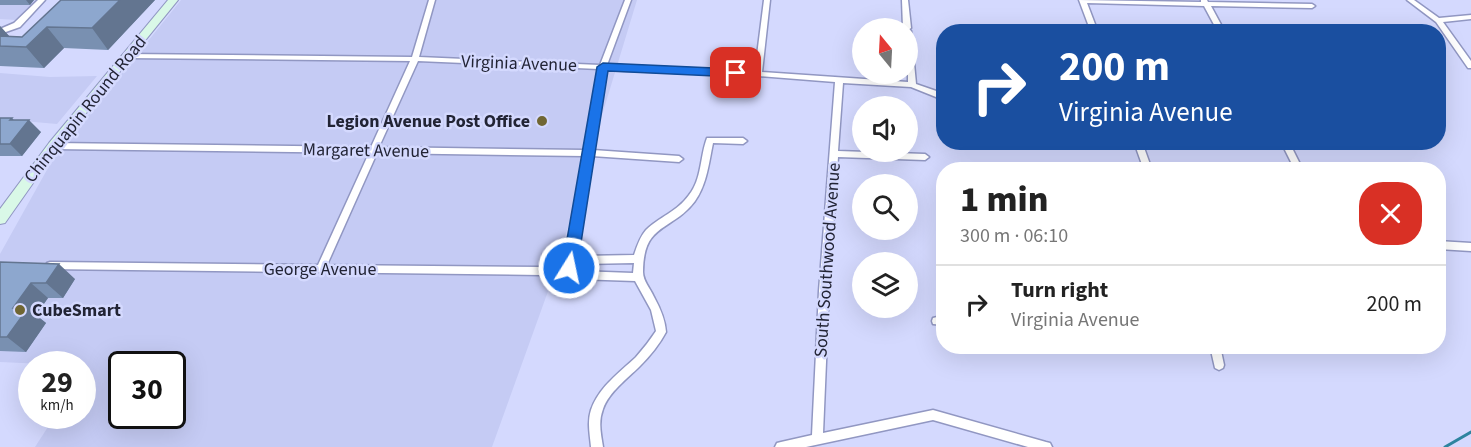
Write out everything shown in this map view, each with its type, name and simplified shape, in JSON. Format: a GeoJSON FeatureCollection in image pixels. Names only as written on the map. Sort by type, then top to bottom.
{"type":"FeatureCollection","features":[{"type":"Feature","properties":{"kind":"main road","name":"Chinquapin Round Road"},"geometry":{"type":"LineString","coordinates":[[0,219],[53,146],[173,0]]}},
{"type":"Feature","properties":{"kind":"street"},"geometry":{"type":"LineString","coordinates":[[0,32],[17,25],[42,0]]}},
{"type":"Feature","properties":{"kind":"street"},"geometry":{"type":"LineString","coordinates":[[321,268],[415,59],[432,0]]}},
{"type":"Feature","properties":{"kind":"street"},"geometry":{"type":"LineString","coordinates":[[570,267],[603,67],[628,0]]}},
{"type":"Feature","properties":{"kind":"street"},"geometry":{"type":"LineString","coordinates":[[758,74],[767,0]]}},
{"type":"Feature","properties":{"kind":"street"},"geometry":{"type":"LineString","coordinates":[[905,0],[906,18]]}},
{"type":"Feature","properties":{"kind":"street"},"geometry":{"type":"LineString","coordinates":[[1092,24],[1083,0],[1205,1],[1312,6]]}},
{"type":"Feature","properties":{"kind":"street"},"geometry":{"type":"LineString","coordinates":[[1410,0],[1441,24]]}},
{"type":"Feature","properties":{"kind":"street"},"geometry":{"type":"LineString","coordinates":[[1205,1],[1218,24]]}},
{"type":"Feature","properties":{"kind":"street"},"geometry":{"type":"LineString","coordinates":[[1438,20],[1471,17]]}},
{"type":"Feature","properties":{"kind":"street"},"geometry":{"type":"LineString","coordinates":[[1446,31],[1471,66]]}},
{"type":"Feature","properties":{"kind":"street","name":"Virginia Avenue"},"geometry":{"type":"LineString","coordinates":[[126,56],[415,59],[758,74],[912,85],[936,94]]}},
{"type":"Feature","properties":{"kind":"street","name":"South Southwood Avenue"},"geometry":{"type":"LineString","coordinates":[[817,439],[824,291],[839,81]]}},
{"type":"Feature","properties":{"kind":"street"},"geometry":{"type":"LineString","coordinates":[[597,447],[593,425],[594,412],[599,399],[647,353],[661,332],[658,313],[638,277],[640,246],[646,236],[680,211],[693,197],[700,183],[710,140],[744,141]]}},
{"type":"Feature","properties":{"kind":"street","name":"Margaret Avenue"},"geometry":{"type":"LineString","coordinates":[[53,146],[589,153],[679,159]]}},
{"type":"Feature","properties":{"kind":"street"},"geometry":{"type":"LineString","coordinates":[[834,154],[925,157]]}},
{"type":"Feature","properties":{"kind":"street"},"geometry":{"type":"LineString","coordinates":[[1446,245],[1471,247]]}},
{"type":"Feature","properties":{"kind":"street"},"geometry":{"type":"LineString","coordinates":[[570,267],[582,260],[639,259]]}},
{"type":"Feature","properties":{"kind":"street","name":"George Avenue"},"geometry":{"type":"LineString","coordinates":[[34,266],[541,271],[570,267],[576,275],[638,277]]}},
{"type":"Feature","properties":{"kind":"street"},"geometry":{"type":"LineString","coordinates":[[1217,354],[1219,365]]}},
{"type":"Feature","properties":{"kind":"street"},"geometry":{"type":"LineString","coordinates":[[781,447],[933,415],[1046,447]]}},
{"type":"Feature","properties":{"kind":"shaded area"},"geometry":{"type":"Polygon","coordinates":[[[0,0],[36,0],[17,20],[0,19],[0,0]]]}},
{"type":"Feature","properties":{"kind":"shaded area"},"geometry":{"type":"Polygon","coordinates":[[[181,0],[637,0],[551,283],[492,447],[35,447],[47,429],[96,429],[96,351],[18,351],[18,363],[0,362],[0,254],[53,159],[181,0]]]}},
{"type":"Feature","properties":{"kind":"shaded area"},"geometry":{"type":"Polygon","coordinates":[[[0,73],[50,77],[97,76],[57,124],[0,119],[0,73]]]}},
{"type":"Feature","properties":{"kind":"building"},"geometry":{"type":"Polygon","coordinates":[[[61,0],[120,0],[92,28],[47,27],[26,47],[0,46],[0,36],[22,37],[61,0]]]}},
{"type":"Feature","properties":{"kind":"building"},"geometry":{"type":"Polygon","coordinates":[[[0,118],[29,120],[10,144],[0,144],[0,118]]]}},
{"type":"Feature","properties":{"kind":"building"},"geometry":{"type":"Polygon","coordinates":[[[0,262],[59,264],[46,283],[31,283],[13,308],[28,308],[7,337],[0,337],[0,262]]]}},
{"type":"Feature","properties":{"kind":"waterway"},"geometry":{"type":"LineString","coordinates":[[1445,447],[1471,432]]}},
{"type":"Feature","properties":{"kind":"place","name":"Legion Avenue Post Office"},"geometry":{"type":"Point","coordinates":[542,121]}},
{"type":"Feature","properties":{"kind":"place","name":"CubeSmart"},"geometry":{"type":"Point","coordinates":[20,310]}},
{"type":"Feature","properties":{"kind":"route"},"geometry":{"type":"LineString","coordinates":[[569,268],[603,67],[736,73]]}}]}
